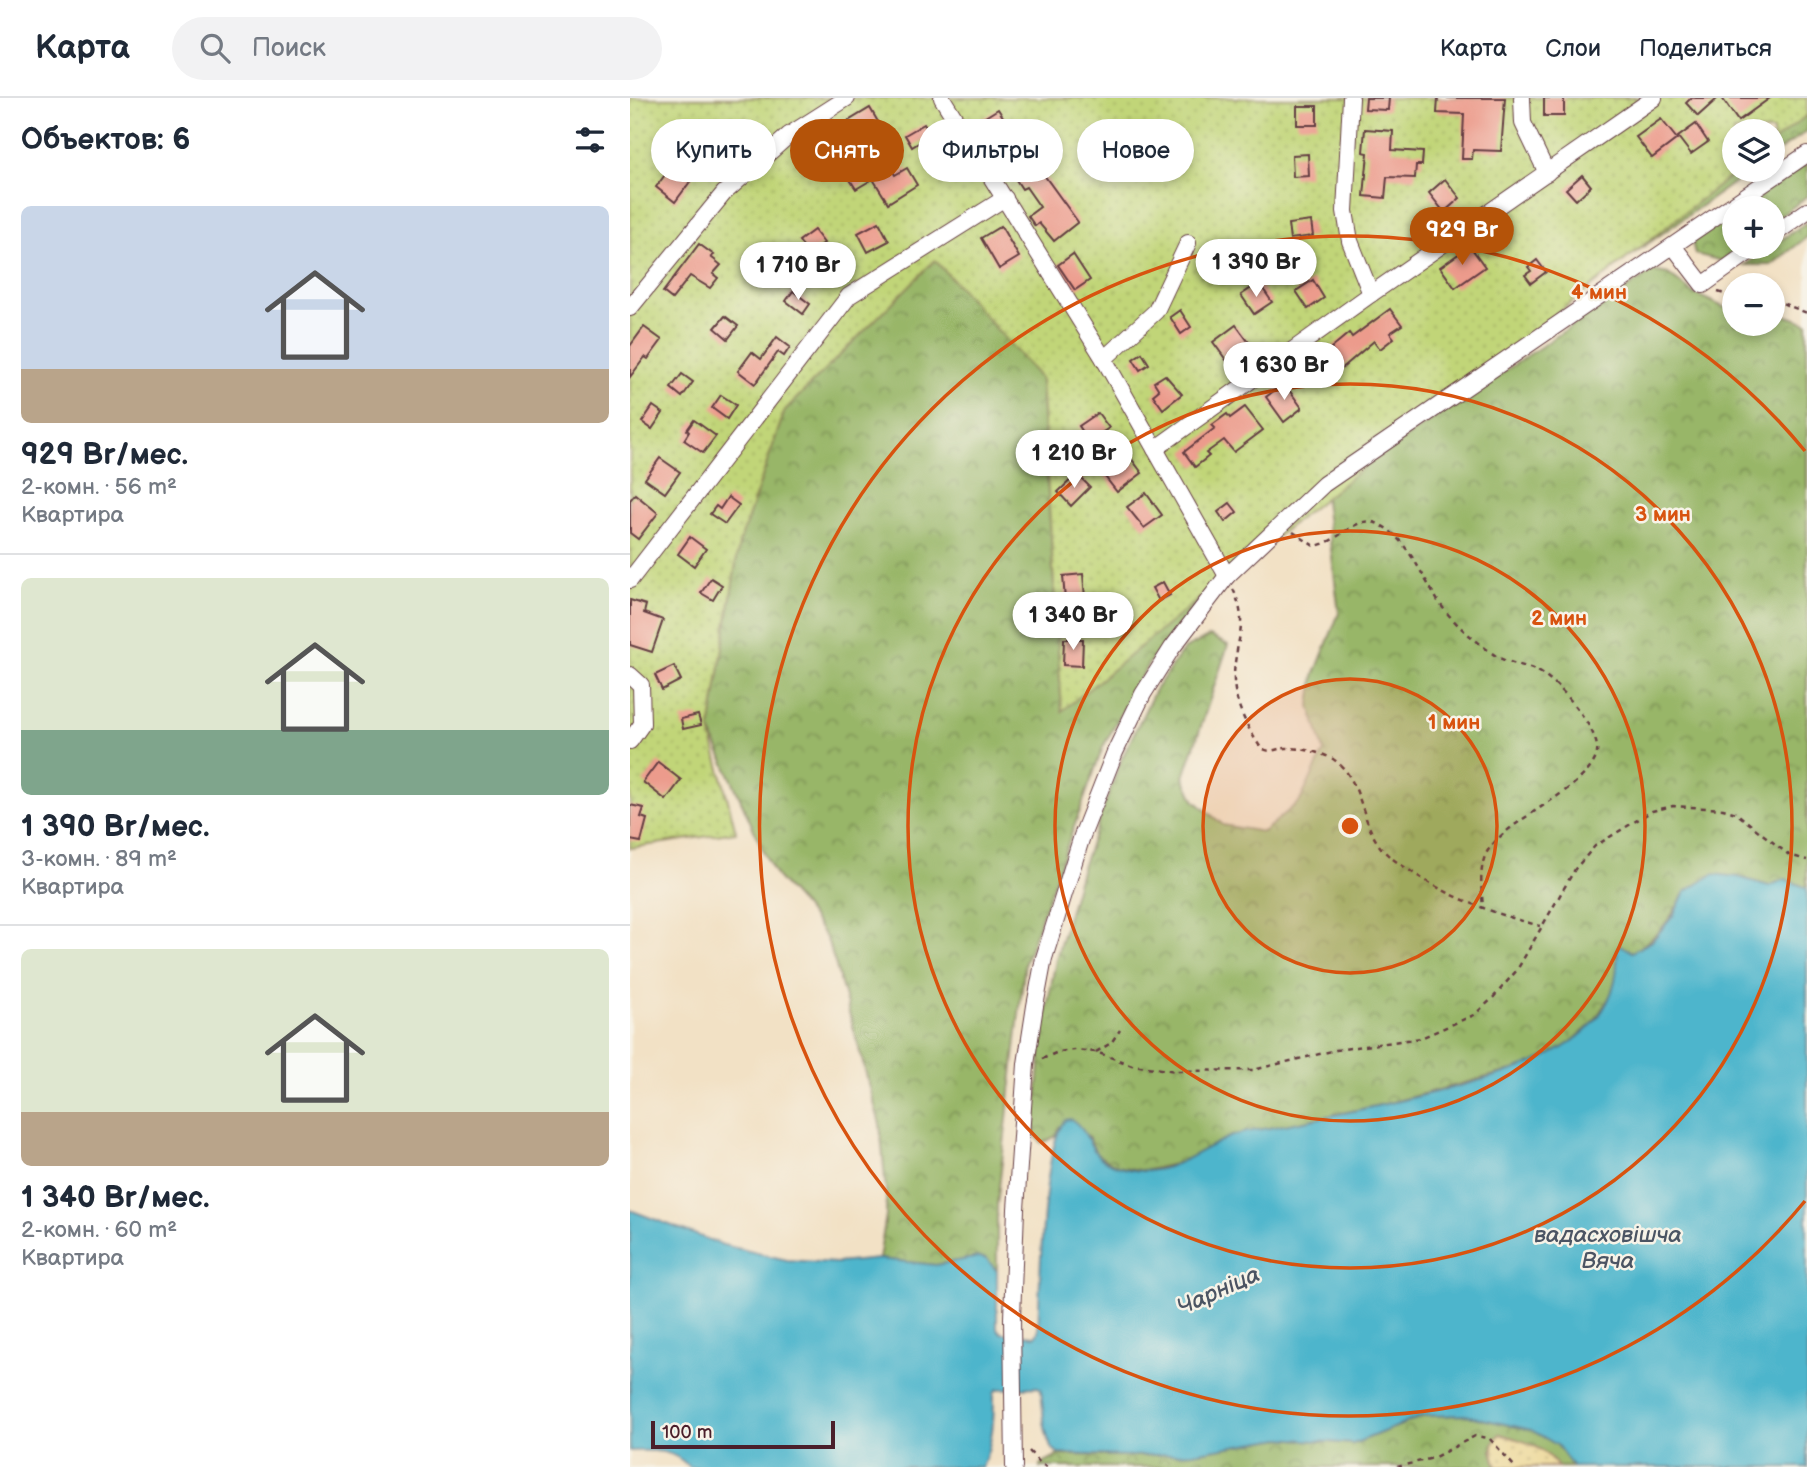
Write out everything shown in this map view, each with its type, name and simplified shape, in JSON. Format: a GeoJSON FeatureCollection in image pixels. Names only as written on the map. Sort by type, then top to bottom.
{"type":"FeatureCollection","features":[{"type":"Feature","properties":{"kind":"street"},"geometry":{"type":"LineString","coordinates":[[630,308],[724,192],[789,135],[847,98]]}},
{"type":"Feature","properties":{"kind":"street"},"geometry":{"type":"LineString","coordinates":[[942,98],[1104,359],[1227,576]]}},
{"type":"Feature","properties":{"kind":"street"},"geometry":{"type":"LineString","coordinates":[[1351,98],[1345,211],[1350,241],[1371,294]]}},
{"type":"Feature","properties":{"kind":"street"},"geometry":{"type":"LineString","coordinates":[[1522,98],[1523,123],[1547,173]]}},
{"type":"Feature","properties":{"kind":"street"},"geometry":{"type":"LineString","coordinates":[[1155,449],[1371,294],[1654,98]]}},
{"type":"Feature","properties":{"kind":"street"},"geometry":{"type":"LineString","coordinates":[[1014,1467],[1012,1318],[1026,1064],[1044,958],[1082,836],[1115,752],[1143,694],[1172,648],[1227,576],[1324,484],[1807,154]]}},
{"type":"Feature","properties":{"kind":"street"},"geometry":{"type":"LineString","coordinates":[[630,580],[849,296],[1005,198]]}},
{"type":"Feature","properties":{"kind":"street"},"geometry":{"type":"LineString","coordinates":[[1785,227],[1807,211]]}},
{"type":"Feature","properties":{"kind":"street"},"geometry":{"type":"LineString","coordinates":[[1104,359],[1156,311],[1188,243]]}},
{"type":"Feature","properties":{"kind":"street"},"geometry":{"type":"LineString","coordinates":[[1674,247],[1703,285],[1739,259]]}},
{"type":"Feature","properties":{"kind":"street"},"geometry":{"type":"LineString","coordinates":[[630,675],[641,685],[642,724],[630,741]]}},
{"type":"Feature","properties":{"kind":"path"},"geometry":{"type":"LineString","coordinates":[[1785,304],[1807,313]]}},
{"type":"Feature","properties":{"kind":"path"},"geometry":{"type":"LineString","coordinates":[[1282,523],[1299,538],[1314,546],[1333,541],[1352,526],[1364,521],[1387,528],[1412,555],[1440,602],[1463,631],[1496,656],[1541,673],[1589,724],[1597,743],[1597,754],[1592,765],[1569,787],[1498,838],[1487,852],[1483,866],[1483,909]]}},
{"type":"Feature","properties":{"kind":"path"},"geometry":{"type":"LineString","coordinates":[[1227,576],[1241,605],[1243,625],[1234,679],[1239,704],[1261,748],[1271,751],[1286,748],[1316,752],[1333,760],[1354,783],[1367,824],[1378,845],[1392,859],[1433,886],[1483,909],[1541,926]]}},
{"type":"Feature","properties":{"kind":"path"},"geometry":{"type":"LineString","coordinates":[[1026,1064],[1058,1052],[1074,1050],[1097,1052],[1132,1065],[1176,1071],[1253,1070],[1336,1051],[1421,1038],[1474,1015],[1492,999],[1517,970],[1575,869],[1595,846],[1652,811],[1673,806],[1723,809],[1736,813],[1789,855],[1807,860]]}},
{"type":"Feature","properties":{"kind":"path"},"geometry":{"type":"LineString","coordinates":[[1097,1052],[1111,1043],[1120,1030]]}},
{"type":"Feature","properties":{"kind":"path"},"geometry":{"type":"LineString","coordinates":[[1013,1433],[1041,1464],[1047,1467]]}},
{"type":"Feature","properties":{"kind":"path"},"geometry":{"type":"LineString","coordinates":[[1397,1467],[1433,1458],[1475,1436],[1489,1438],[1515,1467]]}},
{"type":"Feature","properties":{"kind":"green space"},"geometry":{"type":"Polygon","coordinates":[[[630,98],[1807,98],[1807,115],[1785,132],[1785,119],[1722,119],[1723,182],[1227,576],[1062,711],[1041,379],[935,260],[785,410],[739,544],[710,730],[736,832],[630,848],[630,98]]]}},
{"type":"Feature","properties":{"kind":"green space"},"geometry":{"type":"Polygon","coordinates":[[[1807,103],[1807,131],[1785,147],[1783,119],[1807,103]]]}},
{"type":"Feature","properties":{"kind":"green space"},"geometry":{"type":"Polygon","coordinates":[[[1722,160],[1722,182],[1735,182],[1302,488],[1185,617],[1147,666],[1103,747],[1025,962],[997,1205],[997,1271],[987,1259],[979,1257],[936,1265],[879,1259],[886,1215],[880,1124],[836,966],[827,939],[805,908],[777,877],[765,855],[710,730],[739,544],[785,410],[935,259],[972,258],[999,292],[1019,307],[1043,309],[1057,318],[1073,352],[1040,369],[1062,710],[1272,490],[1365,374],[1459,354],[1553,274],[1722,160]]]}},
{"type":"Feature","properties":{"kind":"green space"},"geometry":{"type":"Polygon","coordinates":[[[1807,165],[1807,196],[1785,213],[1785,196],[1757,196],[1777,182],[1785,182],[1785,176],[1800,166],[1807,165]]]}},
{"type":"Feature","properties":{"kind":"green space"},"geometry":{"type":"Polygon","coordinates":[[[1722,221],[1722,259],[1725,259],[1722,261],[1695,254],[1692,242],[1722,221]]]}},
{"type":"Feature","properties":{"kind":"green space"},"geometry":{"type":"Polygon","coordinates":[[[1807,222],[1807,237],[1785,254],[1785,237],[1807,222]]]}},
{"type":"Feature","properties":{"kind":"green space"},"geometry":{"type":"Polygon","coordinates":[[[1754,259],[1779,259],[1771,265],[1745,265],[1754,259]]]}},
{"type":"Feature","properties":{"kind":"green space"},"geometry":{"type":"Polygon","coordinates":[[[1653,271],[1668,274],[1693,293],[1722,306],[1722,336],[1785,336],[1785,315],[1807,323],[1807,888],[1785,879],[1769,886],[1738,877],[1685,892],[1669,919],[1650,940],[1632,953],[1621,946],[1617,950],[1618,970],[1611,995],[1593,1023],[1568,1045],[1529,1066],[1385,1104],[1233,1136],[1179,1163],[1144,1171],[1117,1166],[1097,1155],[1088,1136],[1059,1127],[1056,1136],[1042,1143],[1034,1134],[1043,1030],[1056,959],[1081,870],[1122,758],[1155,690],[1184,649],[1210,636],[1228,645],[1184,777],[1194,800],[1223,825],[1263,832],[1300,801],[1324,751],[1310,706],[1314,676],[1339,613],[1324,493],[1653,271]]]}},
{"type":"Feature","properties":{"kind":"green space"},"geometry":{"type":"Polygon","coordinates":[[[1465,1415],[1531,1430],[1557,1445],[1573,1467],[1558,1467],[1539,1449],[1500,1434],[1492,1450],[1497,1467],[1040,1467],[1058,1455],[1193,1453],[1281,1438],[1353,1444],[1424,1416],[1465,1415]]]}},
{"type":"Feature","properties":{"kind":"sand"},"geometry":{"type":"Polygon","coordinates":[[[1500,1434],[1539,1449],[1558,1467],[1497,1467],[1493,1445],[1500,1434]]]}},
{"type":"Feature","properties":{"kind":"water","name":"вадасховішча Вяча"},"geometry":{"type":"Polygon","coordinates":[[[1713,874],[1738,877],[1769,886],[1785,879],[1807,888],[1807,1467],[1573,1467],[1557,1445],[1531,1430],[1465,1415],[1423,1416],[1353,1444],[1281,1438],[1193,1453],[1132,1456],[1058,1454],[1049,1442],[1041,1389],[1038,1387],[997,1389],[994,1393],[989,1449],[982,1467],[689,1467],[670,1454],[630,1451],[630,1210],[723,1245],[787,1260],[836,1263],[879,1259],[936,1265],[979,1257],[987,1259],[997,1271],[997,1328],[1001,1333],[1035,1336],[1038,1332],[1046,1189],[1057,1136],[1065,1120],[1071,1119],[1080,1126],[1096,1153],[1104,1160],[1132,1170],[1156,1170],[1179,1163],[1238,1134],[1420,1096],[1469,1084],[1530,1064],[1583,1033],[1603,1011],[1614,983],[1617,950],[1620,945],[1632,952],[1652,941],[1673,916],[1685,892],[1713,874]]]}},
{"type":"Feature","properties":{"kind":"building"},"geometry":{"type":"Polygon","coordinates":[[[1366,98],[1389,98],[1388,110],[1365,109],[1366,98]]]}},
{"type":"Feature","properties":{"kind":"building"},"geometry":{"type":"Polygon","coordinates":[[[1438,98],[1505,98],[1501,151],[1473,150],[1472,159],[1462,159],[1464,114],[1437,113],[1438,98]]]}},
{"type":"Feature","properties":{"kind":"building"},"geometry":{"type":"Polygon","coordinates":[[[1544,98],[1564,98],[1564,116],[1544,116],[1544,98]]]}},
{"type":"Feature","properties":{"kind":"building"},"geometry":{"type":"Polygon","coordinates":[[[1691,98],[1718,98],[1698,116],[1686,103],[1691,98]]]}},
{"type":"Feature","properties":{"kind":"building"},"geometry":{"type":"Polygon","coordinates":[[[1722,98],[1770,98],[1741,119],[1737,119],[1722,98]]]}},
{"type":"Feature","properties":{"kind":"building"},"geometry":{"type":"Polygon","coordinates":[[[1297,106],[1317,106],[1317,125],[1297,125],[1297,106]]]}},
{"type":"Feature","properties":{"kind":"building"},"geometry":{"type":"Polygon","coordinates":[[[870,108],[876,119],[852,119],[870,108]]]}},
{"type":"Feature","properties":{"kind":"building"},"geometry":{"type":"Polygon","coordinates":[[[998,109],[1004,119],[982,119],[998,109]]]}},
{"type":"Feature","properties":{"kind":"building"},"geometry":{"type":"Polygon","coordinates":[[[1661,119],[1677,139],[1652,158],[1636,137],[1661,119]]]}},
{"type":"Feature","properties":{"kind":"building"},"geometry":{"type":"Polygon","coordinates":[[[1696,124],[1708,142],[1691,154],[1678,137],[1696,124]]]}},
{"type":"Feature","properties":{"kind":"building"},"geometry":{"type":"Polygon","coordinates":[[[918,127],[918,143],[912,147],[905,135],[918,127]]]}},
{"type":"Feature","properties":{"kind":"building"},"geometry":{"type":"Polygon","coordinates":[[[1365,129],[1393,131],[1392,150],[1423,152],[1422,165],[1416,165],[1415,178],[1387,177],[1385,198],[1364,196],[1368,153],[1363,152],[1365,129]]]}},
{"type":"Feature","properties":{"kind":"building"},"geometry":{"type":"Polygon","coordinates":[[[1308,154],[1309,176],[1293,177],[1292,155],[1308,154]]]}},
{"type":"Feature","properties":{"kind":"building"},"geometry":{"type":"Polygon","coordinates":[[[907,168],[917,185],[888,203],[875,182],[904,182],[904,170],[907,168]]]}},
{"type":"Feature","properties":{"kind":"building"},"geometry":{"type":"Polygon","coordinates":[[[1582,175],[1591,186],[1576,200],[1566,189],[1582,175]]]}},
{"type":"Feature","properties":{"kind":"building"},"geometry":{"type":"Polygon","coordinates":[[[1445,179],[1460,198],[1444,212],[1429,193],[1445,179]]]}},
{"type":"Feature","properties":{"kind":"building"},"geometry":{"type":"Polygon","coordinates":[[[660,182],[690,182],[675,202],[656,187],[660,182]]]}},
{"type":"Feature","properties":{"kind":"building"},"geometry":{"type":"Polygon","coordinates":[[[851,182],[868,182],[856,189],[851,182]]]}},
{"type":"Feature","properties":{"kind":"building"},"geometry":{"type":"Polygon","coordinates":[[[1017,182],[1049,182],[1078,222],[1054,241],[1039,223],[1035,226],[1028,216],[1040,207],[1026,187],[1022,189],[1017,182]]]}},
{"type":"Feature","properties":{"kind":"building"},"geometry":{"type":"Polygon","coordinates":[[[1311,221],[1313,236],[1290,239],[1288,224],[1311,221]]]}},
{"type":"Feature","properties":{"kind":"building"},"geometry":{"type":"Polygon","coordinates":[[[879,222],[889,241],[868,252],[858,233],[879,222]]]}},
{"type":"Feature","properties":{"kind":"building"},"geometry":{"type":"Polygon","coordinates":[[[1001,226],[1019,257],[999,269],[981,238],[1001,226]]]}},
{"type":"Feature","properties":{"kind":"building"},"geometry":{"type":"Polygon","coordinates":[[[814,230],[824,243],[809,254],[799,241],[814,230]]]}},
{"type":"Feature","properties":{"kind":"building"},"geometry":{"type":"Polygon","coordinates":[[[699,244],[714,255],[711,257],[721,265],[713,274],[718,278],[710,288],[690,276],[672,299],[663,292],[699,244]]]}},
{"type":"Feature","properties":{"kind":"building"},"geometry":{"type":"Polygon","coordinates":[[[1470,246],[1485,267],[1455,288],[1440,267],[1470,246]]]}},
{"type":"Feature","properties":{"kind":"building"},"geometry":{"type":"Polygon","coordinates":[[[1287,250],[1296,263],[1277,275],[1268,262],[1287,250]]]}},
{"type":"Feature","properties":{"kind":"building"},"geometry":{"type":"Polygon","coordinates":[[[1073,254],[1090,280],[1075,290],[1058,265],[1073,254]]]}},
{"type":"Feature","properties":{"kind":"building"},"geometry":{"type":"Polygon","coordinates":[[[1537,260],[1546,272],[1531,283],[1525,275],[1531,271],[1528,267],[1537,260]]]}},
{"type":"Feature","properties":{"kind":"building"},"geometry":{"type":"Polygon","coordinates":[[[1313,280],[1324,298],[1308,309],[1296,291],[1313,280]]]}},
{"type":"Feature","properties":{"kind":"building"},"geometry":{"type":"Polygon","coordinates":[[[1259,283],[1272,302],[1254,314],[1241,295],[1259,283]]]}},
{"type":"Feature","properties":{"kind":"building"},"geometry":{"type":"Polygon","coordinates":[[[793,291],[810,304],[803,314],[786,301],[793,291]]]}},
{"type":"Feature","properties":{"kind":"building"},"geometry":{"type":"Polygon","coordinates":[[[1390,309],[1402,325],[1390,333],[1394,338],[1380,349],[1374,341],[1340,370],[1328,353],[1331,348],[1349,333],[1352,337],[1390,309]]]}},
{"type":"Feature","properties":{"kind":"building"},"geometry":{"type":"Polygon","coordinates":[[[1180,310],[1191,327],[1181,334],[1170,317],[1180,310]]]}},
{"type":"Feature","properties":{"kind":"building"},"geometry":{"type":"Polygon","coordinates":[[[725,316],[738,326],[728,339],[715,328],[725,316]]]}},
{"type":"Feature","properties":{"kind":"building"},"geometry":{"type":"Polygon","coordinates":[[[1236,325],[1253,348],[1229,364],[1213,342],[1236,325]]]}},
{"type":"Feature","properties":{"kind":"building"},"geometry":{"type":"Polygon","coordinates":[[[644,327],[662,340],[630,377],[630,346],[644,327]]]}},
{"type":"Feature","properties":{"kind":"building"},"geometry":{"type":"Polygon","coordinates":[[[777,337],[790,347],[784,356],[778,352],[755,384],[738,371],[752,352],[761,359],[777,337]]]}},
{"type":"Feature","properties":{"kind":"building"},"geometry":{"type":"Polygon","coordinates":[[[1142,353],[1149,364],[1140,370],[1133,359],[1142,353]]]}},
{"type":"Feature","properties":{"kind":"building"},"geometry":{"type":"Polygon","coordinates":[[[682,374],[693,382],[682,397],[671,388],[682,374]]]}},
{"type":"Feature","properties":{"kind":"building"},"geometry":{"type":"Polygon","coordinates":[[[1165,375],[1182,394],[1163,409],[1153,395],[1159,390],[1154,382],[1165,375]]]}},
{"type":"Feature","properties":{"kind":"building"},"geometry":{"type":"Polygon","coordinates":[[[1284,383],[1302,408],[1284,422],[1266,397],[1284,383]]]}},
{"type":"Feature","properties":{"kind":"building"},"geometry":{"type":"Polygon","coordinates":[[[721,395],[736,405],[727,419],[712,408],[721,395]]]}},
{"type":"Feature","properties":{"kind":"building"},"geometry":{"type":"Polygon","coordinates":[[[653,406],[663,413],[652,429],[642,422],[653,406]]]}},
{"type":"Feature","properties":{"kind":"building"},"geometry":{"type":"Polygon","coordinates":[[[1245,407],[1263,430],[1234,452],[1224,440],[1206,453],[1209,456],[1195,467],[1184,452],[1215,428],[1212,425],[1227,414],[1230,418],[1245,407]]]}},
{"type":"Feature","properties":{"kind":"building"},"geometry":{"type":"Polygon","coordinates":[[[1098,413],[1109,428],[1089,441],[1079,426],[1098,413]]]}},
{"type":"Feature","properties":{"kind":"building"},"geometry":{"type":"Polygon","coordinates":[[[694,420],[716,436],[703,453],[684,440],[694,420]]]}},
{"type":"Feature","properties":{"kind":"building"},"geometry":{"type":"Polygon","coordinates":[[[1125,450],[1142,473],[1117,492],[1099,469],[1125,450]]]}},
{"type":"Feature","properties":{"kind":"building"},"geometry":{"type":"Polygon","coordinates":[[[660,458],[680,472],[665,493],[645,479],[660,458]]]}},
{"type":"Feature","properties":{"kind":"building"},"geometry":{"type":"Polygon","coordinates":[[[1077,474],[1090,487],[1071,506],[1058,492],[1077,474]]]}},
{"type":"Feature","properties":{"kind":"building"},"geometry":{"type":"Polygon","coordinates":[[[1146,493],[1162,515],[1144,528],[1127,507],[1146,493]]]}},
{"type":"Feature","properties":{"kind":"building"},"geometry":{"type":"Polygon","coordinates":[[[635,494],[658,513],[638,539],[630,533],[630,500],[635,494]]]}},
{"type":"Feature","properties":{"kind":"building"},"geometry":{"type":"Polygon","coordinates":[[[728,497],[739,505],[725,524],[710,514],[716,506],[720,509],[728,497]]]}},
{"type":"Feature","properties":{"kind":"building"},"geometry":{"type":"Polygon","coordinates":[[[1230,503],[1237,512],[1225,522],[1218,512],[1230,503]]]}},
{"type":"Feature","properties":{"kind":"building"},"geometry":{"type":"Polygon","coordinates":[[[690,537],[706,549],[694,566],[678,554],[690,537]]]}},
{"type":"Feature","properties":{"kind":"building"},"geometry":{"type":"Polygon","coordinates":[[[1083,574],[1085,598],[1065,600],[1063,576],[1083,574]]]}},
{"type":"Feature","properties":{"kind":"building"},"geometry":{"type":"Polygon","coordinates":[[[711,578],[722,585],[713,600],[701,593],[711,578]]]}},
{"type":"Feature","properties":{"kind":"building"},"geometry":{"type":"Polygon","coordinates":[[[1163,582],[1170,595],[1159,601],[1152,588],[1163,582]]]}},
{"type":"Feature","properties":{"kind":"building"},"geometry":{"type":"Polygon","coordinates":[[[630,600],[646,605],[644,613],[663,620],[652,652],[630,645],[630,600]]]}},
{"type":"Feature","properties":{"kind":"building"},"geometry":{"type":"Polygon","coordinates":[[[1080,611],[1091,624],[1079,634],[1068,621],[1080,611]]]}},
{"type":"Feature","properties":{"kind":"building"},"geometry":{"type":"Polygon","coordinates":[[[1064,639],[1083,639],[1082,666],[1063,665],[1064,639]]]}},
{"type":"Feature","properties":{"kind":"building"},"geometry":{"type":"Polygon","coordinates":[[[674,666],[681,680],[662,690],[655,675],[674,666]]]}},
{"type":"Feature","properties":{"kind":"building"},"geometry":{"type":"Polygon","coordinates":[[[698,715],[701,725],[683,729],[681,719],[698,715]]]}},
{"type":"Feature","properties":{"kind":"building"},"geometry":{"type":"Polygon","coordinates":[[[658,762],[681,780],[666,800],[643,782],[658,762]]]}},
{"type":"Feature","properties":{"kind":"building"},"geometry":{"type":"Polygon","coordinates":[[[630,805],[644,808],[641,817],[647,819],[641,842],[630,840],[630,805]]]}},
{"type":"Feature","properties":{"kind":"water label","name":"Чарніца"},"geometry":{"type":"Point","coordinates":[1218,1290]}}]}
